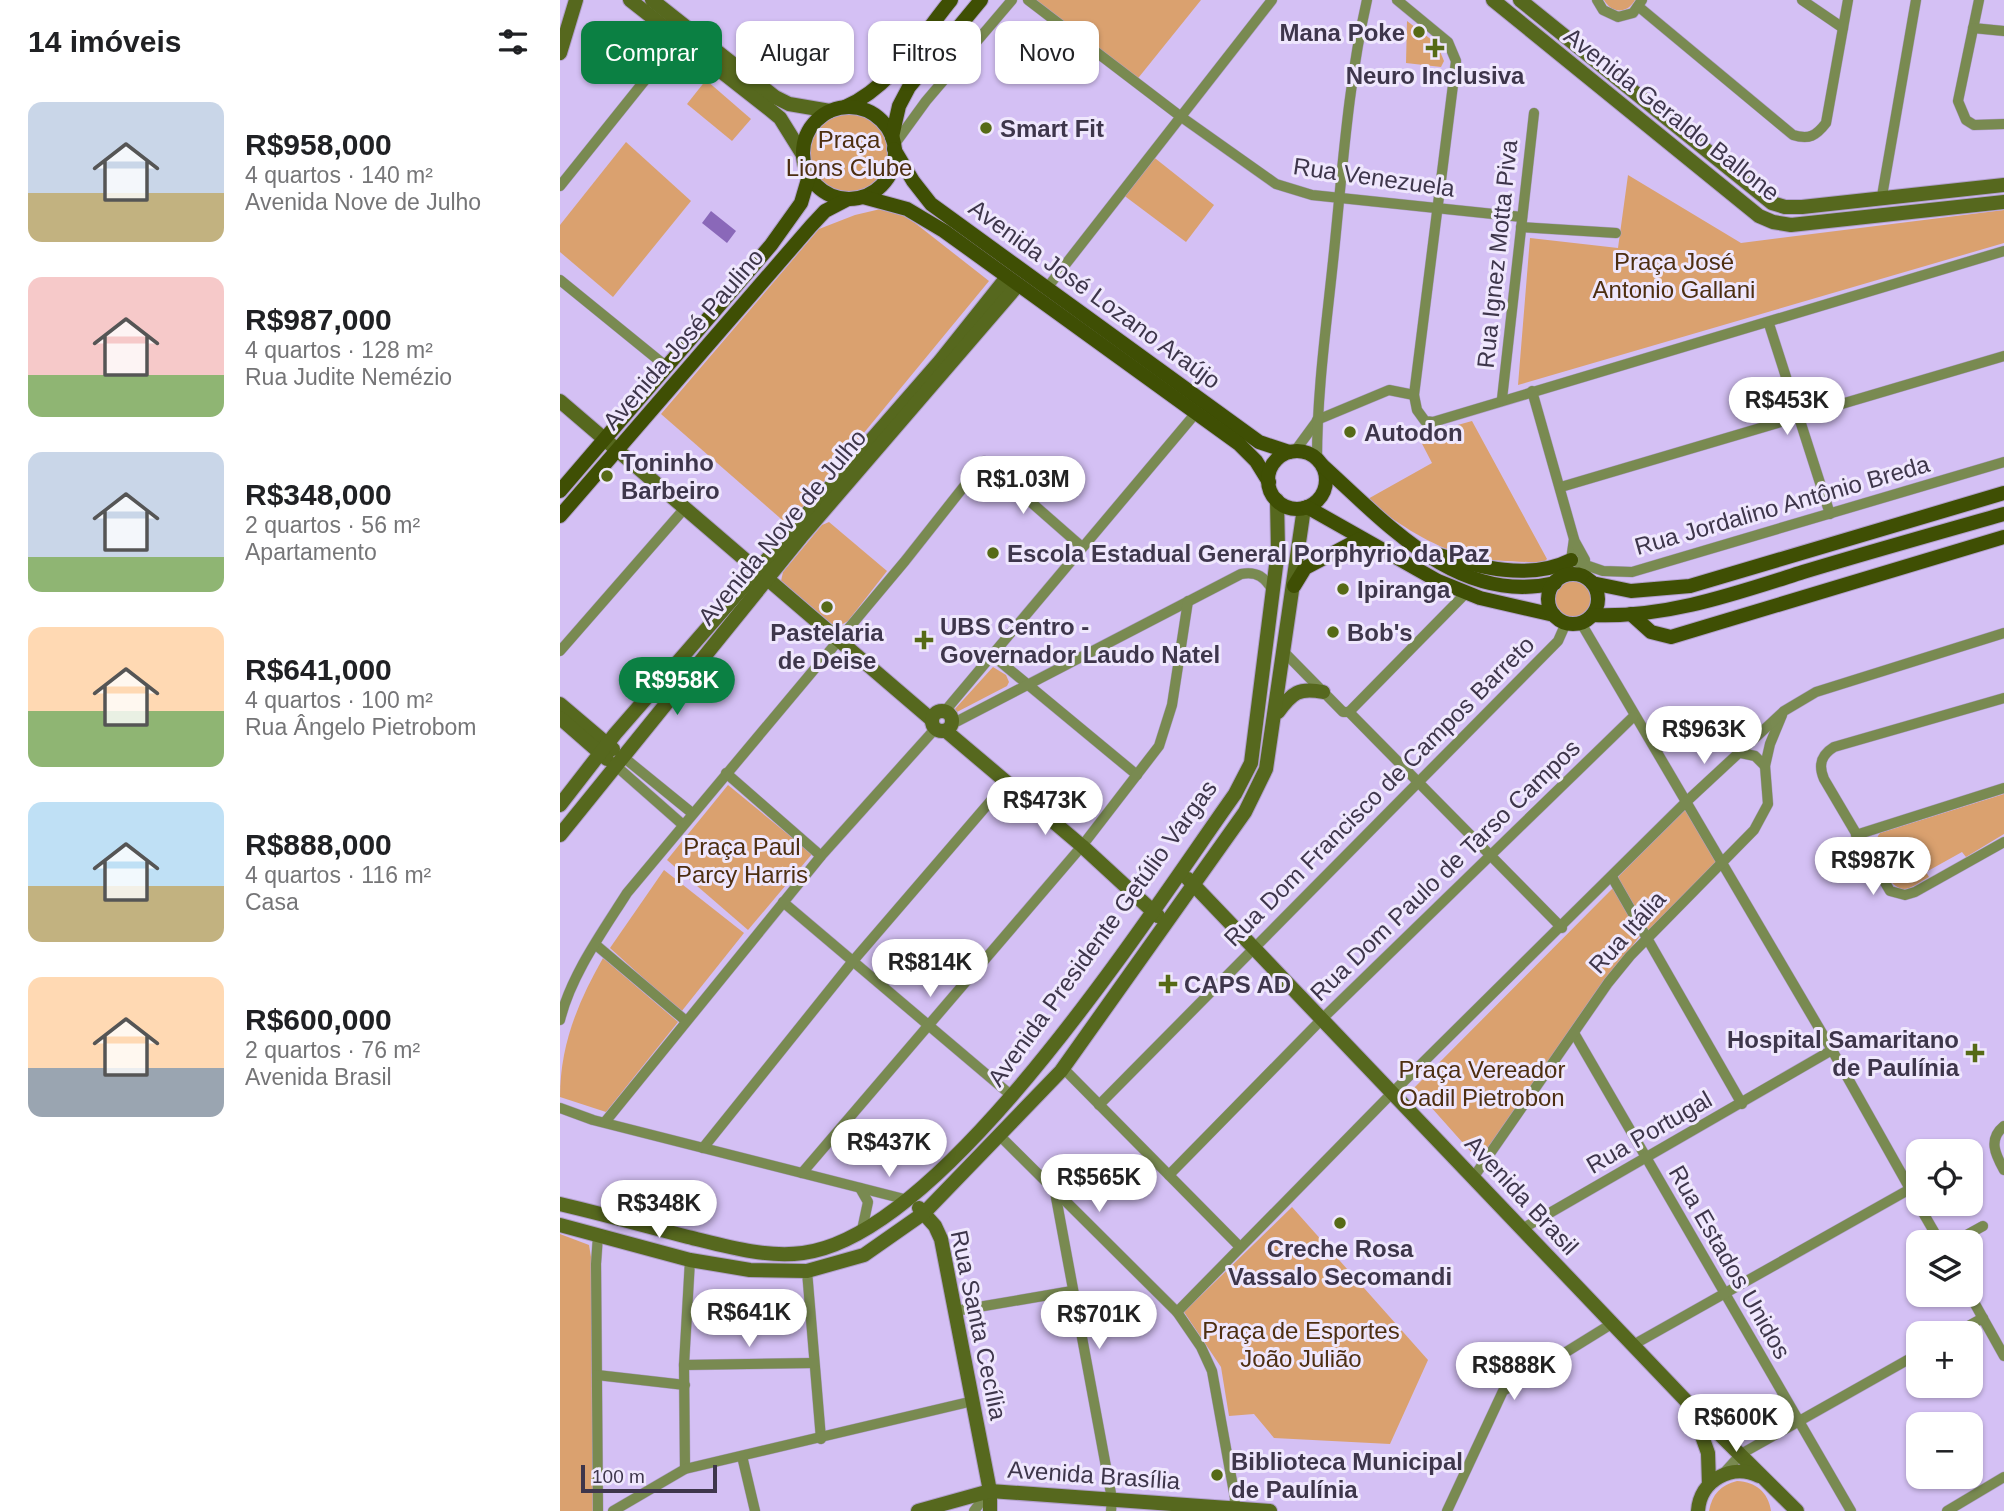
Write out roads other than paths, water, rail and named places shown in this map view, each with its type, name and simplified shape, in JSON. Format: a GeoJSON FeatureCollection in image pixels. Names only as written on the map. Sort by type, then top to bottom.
{"type":"FeatureCollection","features":[{"type":"Feature","properties":{"kind":"main road"},"geometry":{"type":"LineString","coordinates":[[951,0],[892,72],[868,94],[830,111],[809,129],[803,155],[809,176],[830,195],[856,198],[874,191],[890,173],[899,106],[909,87],[981,0]]}},
{"type":"Feature","properties":{"kind":"main road"},"geometry":{"type":"LineString","coordinates":[[844,107],[856,107],[878,117],[893,144]]}},
{"type":"Feature","properties":{"kind":"main road","name":"Avenida José Lozano Araújo"},"geometry":{"type":"LineString","coordinates":[[893,144],[912,181],[931,204],[1259,442],[1292,451]]}},
{"type":"Feature","properties":{"kind":"main road","name":"Avenida José Paulino"},"geometry":{"type":"LineString","coordinates":[[560,491],[771,245],[801,203],[809,176]]}},
{"type":"Feature","properties":{"kind":"main road","name":"Avenida José Lozano Araújo"},"geometry":{"type":"LineString","coordinates":[[856,198],[907,209],[944,231],[1249,454],[1269,482]]}},
{"type":"Feature","properties":{"kind":"main road","name":"Avenida José Paulino"},"geometry":{"type":"LineString","coordinates":[[560,516],[811,226],[825,211],[856,198]]}},
{"type":"Feature","properties":{"kind":"main road"},"geometry":{"type":"LineString","coordinates":[[1320,463],[1325,485],[1316,502],[1294,509],[1277,500],[1269,482],[1273,464],[1292,451],[1320,463],[1413,546],[1449,568],[1504,587],[1529,588],[1557,581],[1568,575],[1587,576],[1631,591],[1690,586],[2004,494]]}},
{"type":"Feature","properties":{"kind":"main road"},"geometry":{"type":"LineString","coordinates":[[1306,507],[1417,571],[1466,593],[1573,619],[1686,606],[1747,591],[2004,514]]}},
{"type":"Feature","properties":{"kind":"main road"},"geometry":{"type":"LineString","coordinates":[[1631,614],[1651,632],[1671,637],[2004,537]]}},
{"type":"Feature","properties":{"kind":"main road"},"geometry":{"type":"LineString","coordinates":[[1294,586],[1305,568],[1360,539]]}},
{"type":"Feature","properties":{"kind":"main road"},"geometry":{"type":"LineString","coordinates":[[1413,546],[1475,565],[1522,571],[1551,568],[1571,559]]}},
{"type":"Feature","properties":{"kind":"main road"},"geometry":{"type":"LineString","coordinates":[[1573,619],[1598,595],[1587,576]]}},
{"type":"Feature","properties":{"kind":"main road"},"geometry":{"type":"LineString","coordinates":[[1557,581],[1549,599],[1573,619]]}},
{"type":"Feature","properties":{"kind":"street"},"geometry":{"type":"LineString","coordinates":[[560,53],[576,0]]}},
{"type":"Feature","properties":{"kind":"street"},"geometry":{"type":"LineString","coordinates":[[630,0],[657,21]]}},
{"type":"Feature","properties":{"kind":"street"},"geometry":{"type":"LineString","coordinates":[[652,0],[775,97],[789,104],[830,111]]}},
{"type":"Feature","properties":{"kind":"street"},"geometry":{"type":"LineString","coordinates":[[893,144],[1012,0]]}},
{"type":"Feature","properties":{"kind":"street","name":"Rua Venezuela"},"geometry":{"type":"LineString","coordinates":[[1028,0],[1180,116],[1276,184],[1312,195],[1438,208],[1522,222],[1615,233]]}},
{"type":"Feature","properties":{"kind":"street"},"geometry":{"type":"LineString","coordinates":[[1047,288],[1272,0]]}},
{"type":"Feature","properties":{"kind":"street"},"geometry":{"type":"LineString","coordinates":[[1320,463],[1317,420],[1357,46],[1367,0]]}},
{"type":"Feature","properties":{"kind":"street"},"geometry":{"type":"LineString","coordinates":[[1397,0],[1440,34],[1454,50],[1456,61],[1414,395],[1420,416],[1433,422],[1502,399],[1769,324],[2004,251]]}},
{"type":"Feature","properties":{"kind":"street","name":"Avenida Geraldo Ballone"},"geometry":{"type":"LineString","coordinates":[[1493,0],[1759,216],[1773,222],[1791,225],[2004,202]]}},
{"type":"Feature","properties":{"kind":"street","name":"Avenida Geraldo Ballone"},"geometry":{"type":"LineString","coordinates":[[1520,0],[1772,203],[1785,207],[1802,207],[1882,196],[2004,185]]}},
{"type":"Feature","properties":{"kind":"street"},"geometry":{"type":"LineString","coordinates":[[1597,0],[1603,10],[1618,17],[1626,16],[1640,4],[1793,135],[1806,139],[1818,134],[1826,123],[1848,0]]}},
{"type":"Feature","properties":{"kind":"street"},"geometry":{"type":"LineString","coordinates":[[1802,0],[1843,29]]}},
{"type":"Feature","properties":{"kind":"street"},"geometry":{"type":"LineString","coordinates":[[1882,196],[1916,0]]}},
{"type":"Feature","properties":{"kind":"street"},"geometry":{"type":"LineString","coordinates":[[1979,0],[1958,102],[1961,112],[1974,125],[2004,124]]}},
{"type":"Feature","properties":{"kind":"street"},"geometry":{"type":"LineString","coordinates":[[1973,28],[2004,31]]}},
{"type":"Feature","properties":{"kind":"street"},"geometry":{"type":"LineString","coordinates":[[722,73],[780,118],[803,155]]}},
{"type":"Feature","properties":{"kind":"street"},"geometry":{"type":"LineString","coordinates":[[560,186],[641,84]]}},
{"type":"Feature","properties":{"kind":"street","name":"Rua Ignez Motta Piva"},"geometry":{"type":"LineString","coordinates":[[1502,399],[1534,113]]}},
{"type":"Feature","properties":{"kind":"street"},"geometry":{"type":"LineString","coordinates":[[560,280],[667,367]]}},
{"type":"Feature","properties":{"kind":"street","name":"Avenida Nove de Julho"},"geometry":{"type":"LineString","coordinates":[[560,805],[604,749],[764,575],[1013,281]]}},
{"type":"Feature","properties":{"kind":"street"},"geometry":{"type":"LineString","coordinates":[[1769,324],[1830,514]]}},
{"type":"Feature","properties":{"kind":"street"},"geometry":{"type":"LineString","coordinates":[[1561,487],[2004,356]]}},
{"type":"Feature","properties":{"kind":"street"},"geometry":{"type":"LineString","coordinates":[[1292,451],[1317,420],[1389,390],[1414,395]]}},
{"type":"Feature","properties":{"kind":"street"},"geometry":{"type":"LineString","coordinates":[[1532,391],[1587,576]]}},
{"type":"Feature","properties":{"kind":"street"},"geometry":{"type":"LineString","coordinates":[[560,401],[909,699],[944,724],[1152,911],[1169,919]]}},
{"type":"Feature","properties":{"kind":"street"},"geometry":{"type":"LineString","coordinates":[[604,1122],[821,856],[944,724],[992,655],[1195,414]]}},
{"type":"Feature","properties":{"kind":"street"},"geometry":{"type":"LineString","coordinates":[[560,1020],[563,1007],[596,944],[627,893],[984,461],[1082,547]]}},
{"type":"Feature","properties":{"kind":"street","name":"Rua Jordalino Antônio Breda"},"geometry":{"type":"LineString","coordinates":[[1571,559],[1587,576],[1603,571],[1632,572],[2004,462]]}},
{"type":"Feature","properties":{"kind":"street","name":"Avenida Presidente Getúlio Vargas"},"geometry":{"type":"LineString","coordinates":[[560,1204],[753,1252],[803,1254],[831,1247],[860,1235],[910,1200],[1016,1092],[1152,911],[1230,800],[1251,763],[1279,533],[1277,500]]}},
{"type":"Feature","properties":{"kind":"street","name":"Avenida Presidente Getúlio Vargas"},"geometry":{"type":"LineString","coordinates":[[560,1225],[690,1260],[750,1270],[807,1271],[864,1255],[924,1213],[1026,1111],[1063,1068],[1245,812],[1266,769],[1306,507]]}},
{"type":"Feature","properties":{"kind":"street"},"geometry":{"type":"LineString","coordinates":[[560,651],[685,508]]}},
{"type":"Feature","properties":{"kind":"street"},"geometry":{"type":"LineString","coordinates":[[1557,581],[1571,559],[1574,539]]}},
{"type":"Feature","properties":{"kind":"street"},"geometry":{"type":"LineString","coordinates":[[944,724],[1029,684],[1249,572],[1264,578],[1273,591]]}},
{"type":"Feature","properties":{"kind":"street","name":"Avenida Nove de Julho"},"geometry":{"type":"LineString","coordinates":[[560,835],[764,575]]}},
{"type":"Feature","properties":{"kind":"street"},"geometry":{"type":"LineString","coordinates":[[1268,626],[1285,653],[1343,712],[1349,712],[1466,593]]}},
{"type":"Feature","properties":{"kind":"street"},"geometry":{"type":"LineString","coordinates":[[802,1173],[1082,846],[1159,746],[1172,705],[1188,601]]}},
{"type":"Feature","properties":{"kind":"street"},"geometry":{"type":"LineString","coordinates":[[1573,619],[1687,802],[1906,1182]]}},
{"type":"Feature","properties":{"kind":"street","name":"Rua Dom Francisco de Campos Barreto"},"geometry":{"type":"LineString","coordinates":[[1099,1105],[1558,641],[1573,619]]}},
{"type":"Feature","properties":{"kind":"street"},"geometry":{"type":"LineString","coordinates":[[1268,626],[1288,630]]}},
{"type":"Feature","properties":{"kind":"street"},"geometry":{"type":"LineString","coordinates":[[1177,1311],[1393,1092],[1784,710],[1816,692],[2004,633]]}},
{"type":"Feature","properties":{"kind":"street"},"geometry":{"type":"LineString","coordinates":[[992,655],[1137,775]]}},
{"type":"Feature","properties":{"kind":"street"},"geometry":{"type":"LineString","coordinates":[[1275,716],[1293,693],[1304,689],[1324,692]]}},
{"type":"Feature","properties":{"kind":"street"},"geometry":{"type":"LineString","coordinates":[[2004,698],[1835,747],[1822,760],[1824,779],[1885,887],[1905,895],[1915,892],[2004,842]]}},
{"type":"Feature","properties":{"kind":"street"},"geometry":{"type":"LineString","coordinates":[[560,704],[604,749]]}},
{"type":"Feature","properties":{"kind":"street","name":"Rua Itália"},"geometry":{"type":"LineString","coordinates":[[1474,1178],[1608,983],[1646,939],[1762,818],[1768,804],[1765,766],[1770,744],[1784,710]]}},
{"type":"Feature","properties":{"kind":"street"},"geometry":{"type":"LineString","coordinates":[[1349,712],[1562,928]]}},
{"type":"Feature","properties":{"kind":"street","name":"Rua Dom Paulo de Tarso Campos"},"geometry":{"type":"LineString","coordinates":[[1169,1175],[1323,1018],[1633,716]]}},
{"type":"Feature","properties":{"kind":"street"},"geometry":{"type":"LineString","coordinates":[[560,718],[692,813]]}},
{"type":"Feature","properties":{"kind":"street"},"geometry":{"type":"LineString","coordinates":[[1741,753],[1755,756],[1765,766]]}},
{"type":"Feature","properties":{"kind":"street"},"geometry":{"type":"LineString","coordinates":[[619,761],[682,824]]}},
{"type":"Feature","properties":{"kind":"street"},"geometry":{"type":"LineString","coordinates":[[726,773],[821,856]]}},
{"type":"Feature","properties":{"kind":"street"},"geometry":{"type":"LineString","coordinates":[[703,1148],[853,961],[1007,782]]}},
{"type":"Feature","properties":{"kind":"street"},"geometry":{"type":"LineString","coordinates":[[1856,835],[2004,788]]}},
{"type":"Feature","properties":{"kind":"street"},"geometry":{"type":"LineString","coordinates":[[1230,800],[1245,812]]}},
{"type":"Feature","properties":{"kind":"street"},"geometry":{"type":"LineString","coordinates":[[1171,883],[1180,877],[1194,885]]}},
{"type":"Feature","properties":{"kind":"street"},"geometry":{"type":"LineString","coordinates":[[1612,877],[1742,1104]]}},
{"type":"Feature","properties":{"kind":"street","name":"Avenida Brasil"},"geometry":{"type":"LineString","coordinates":[[1194,885],[1633,1345],[1797,1511]]}},
{"type":"Feature","properties":{"kind":"street"},"geometry":{"type":"LineString","coordinates":[[783,902],[928,1024],[1016,1092],[1026,1111]]}},
{"type":"Feature","properties":{"kind":"street"},"geometry":{"type":"LineString","coordinates":[[596,944],[685,1021]]}},
{"type":"Feature","properties":{"kind":"street"},"geometry":{"type":"LineString","coordinates":[[1094,989],[1111,1001]]}},
{"type":"Feature","properties":{"kind":"street","name":"Rua Estados Unidos"},"geometry":{"type":"LineString","coordinates":[[1574,1033],[1851,1511]]}},
{"type":"Feature","properties":{"kind":"street","name":"Rua Portugal"},"geometry":{"type":"LineString","coordinates":[[1522,1228],[1832,1051]]}},
{"type":"Feature","properties":{"kind":"street"},"geometry":{"type":"LineString","coordinates":[[1063,1068],[1240,1247]]}},
{"type":"Feature","properties":{"kind":"street"},"geometry":{"type":"LineString","coordinates":[[1016,1092],[1041,1094]]}},
{"type":"Feature","properties":{"kind":"street"},"geometry":{"type":"LineString","coordinates":[[560,1108],[604,1122],[910,1200]]}},
{"type":"Feature","properties":{"kind":"street"},"geometry":{"type":"LineString","coordinates":[[2004,1126],[1994,1140],[1994,1152],[2004,1170]]}},
{"type":"Feature","properties":{"kind":"street"},"geometry":{"type":"LineString","coordinates":[[1001,1137],[1177,1311],[1212,1371],[1236,1498],[1234,1510]]}},
{"type":"Feature","properties":{"kind":"street"},"geometry":{"type":"LineString","coordinates":[[860,1188],[867,1202],[865,1226],[860,1235]]}},
{"type":"Feature","properties":{"kind":"street"},"geometry":{"type":"LineString","coordinates":[[1633,1345],[1906,1191]]}},
{"type":"Feature","properties":{"kind":"street"},"geometry":{"type":"LineString","coordinates":[[1055,1192],[1112,1505]]}},
{"type":"Feature","properties":{"kind":"street","name":"Rua Santa Cecília"},"geometry":{"type":"LineString","coordinates":[[910,1200],[924,1213],[941,1239],[990,1491],[990,1511]]}},
{"type":"Feature","properties":{"kind":"street"},"geometry":{"type":"LineString","coordinates":[[631,1243],[642,1236],[637,1224]]}},
{"type":"Feature","properties":{"kind":"street"},"geometry":{"type":"LineString","coordinates":[[1976,1230],[1983,1226]]}},
{"type":"Feature","properties":{"kind":"street"},"geometry":{"type":"LineString","coordinates":[[661,1251],[655,1241],[663,1231]]}},
{"type":"Feature","properties":{"kind":"street"},"geometry":{"type":"LineString","coordinates":[[598,1235],[598,1511]]}},
{"type":"Feature","properties":{"kind":"street"},"geometry":{"type":"LineString","coordinates":[[750,1270],[753,1252]]}},
{"type":"Feature","properties":{"kind":"street"},"geometry":{"type":"LineString","coordinates":[[685,1469],[684,1365],[690,1260]]}},
{"type":"Feature","properties":{"kind":"street"},"geometry":{"type":"LineString","coordinates":[[807,1271],[821,1439]]}},
{"type":"Feature","properties":{"kind":"street"},"geometry":{"type":"LineString","coordinates":[[955,1311],[1072,1291]]}},
{"type":"Feature","properties":{"kind":"street"},"geometry":{"type":"LineString","coordinates":[[1977,1307],[2004,1356]]}},
{"type":"Feature","properties":{"kind":"street"},"geometry":{"type":"LineString","coordinates":[[1978,1321],[1983,1318]]}},
{"type":"Feature","properties":{"kind":"street"},"geometry":{"type":"LineString","coordinates":[[1447,1511],[1503,1391],[1612,1323]]}},
{"type":"Feature","properties":{"kind":"street"},"geometry":{"type":"LineString","coordinates":[[1689,1511],[1700,1504],[1709,1484],[1722,1475],[1741,1454],[1906,1361]]}},
{"type":"Feature","properties":{"kind":"street"},"geometry":{"type":"LineString","coordinates":[[684,1365],[814,1363]]}},
{"type":"Feature","properties":{"kind":"street"},"geometry":{"type":"LineString","coordinates":[[597,1375],[685,1385]]}},
{"type":"Feature","properties":{"kind":"street"},"geometry":{"type":"LineString","coordinates":[[613,1511],[685,1469],[973,1401]]}},
{"type":"Feature","properties":{"kind":"street","name":"Avenida Brasil"},"geometry":{"type":"LineString","coordinates":[[1691,1405],[1708,1453],[1709,1484]]}},
{"type":"Feature","properties":{"kind":"street"},"geometry":{"type":"LineString","coordinates":[[742,1456],[755,1511]]}},
{"type":"Feature","properties":{"kind":"street"},"geometry":{"type":"LineString","coordinates":[[1722,1475],[1745,1471],[1771,1486],[1781,1511]]}},
{"type":"Feature","properties":{"kind":"street"},"geometry":{"type":"LineString","coordinates":[[1947,1511],[2004,1478]]}},
{"type":"Feature","properties":{"kind":"street"},"geometry":{"type":"LineString","coordinates":[[974,1511],[990,1491]]}},
{"type":"Feature","properties":{"kind":"street","name":"Avenida Brasília"},"geometry":{"type":"LineString","coordinates":[[918,1511],[990,1491],[1112,1505],[1270,1511]]}},
{"type":"Feature","properties":{"kind":"place","name":"Mana Poke"},"geometry":{"type":"Point","coordinates":[1419,32]}},
{"type":"Feature","properties":{"kind":"place","name":"Neuro Inclusiva"},"geometry":{"type":"Point","coordinates":[1435,48]}},
{"type":"Feature","properties":{"kind":"place","name":"Smart Fit"},"geometry":{"type":"Point","coordinates":[986,128]}},
{"type":"Feature","properties":{"kind":"place","name":"Autodon"},"geometry":{"type":"Point","coordinates":[1350,432]}},
{"type":"Feature","properties":{"kind":"place","name":"Toninho Barbeiro"},"geometry":{"type":"Point","coordinates":[607,476]}},
{"type":"Feature","properties":{"kind":"place","name":"Escola Estadual General Porphyrio da Paz"},"geometry":{"type":"Point","coordinates":[993,553]}},
{"type":"Feature","properties":{"kind":"place","name":"Ipiranga"},"geometry":{"type":"Point","coordinates":[1343,589]}},
{"type":"Feature","properties":{"kind":"place","name":"Pastelaria de Deise"},"geometry":{"type":"Point","coordinates":[827,607]}},
{"type":"Feature","properties":{"kind":"place","name":"Bob's"},"geometry":{"type":"Point","coordinates":[1333,632]}},
{"type":"Feature","properties":{"kind":"place","name":"UBS Centro - Governador Laudo Natel"},"geometry":{"type":"Point","coordinates":[924,640]}},
{"type":"Feature","properties":{"kind":"place","name":"CAPS AD"},"geometry":{"type":"Point","coordinates":[1168,984]}},
{"type":"Feature","properties":{"kind":"place","name":"Hospital Samaritano de Paulínia"},"geometry":{"type":"Point","coordinates":[1975,1053]}},
{"type":"Feature","properties":{"kind":"place","name":"Creche Rosa Vassalo Secomandi"},"geometry":{"type":"Point","coordinates":[1340,1223]}},
{"type":"Feature","properties":{"kind":"place","name":"Biblioteca Municipal de Paulínia"},"geometry":{"type":"Point","coordinates":[1217,1475]}},
{"type":"Feature","properties":{"kind":"park label","name":"Praça Lions Clube"},"geometry":{"type":"Point","coordinates":[849,153]}},
{"type":"Feature","properties":{"kind":"park label","name":"Praça José Antonio Gallani"},"geometry":{"type":"Point","coordinates":[1674,275]}},
{"type":"Feature","properties":{"kind":"park label","name":"Praça Paul Parcy Harris"},"geometry":{"type":"Point","coordinates":[742,860]}},
{"type":"Feature","properties":{"kind":"park label","name":"Praça Vereador Oadil Pietrobon"},"geometry":{"type":"Point","coordinates":[1482,1083]}},
{"type":"Feature","properties":{"kind":"park label","name":"Praça de Esportes João Julião"},"geometry":{"type":"Point","coordinates":[1301,1344]}}]}
